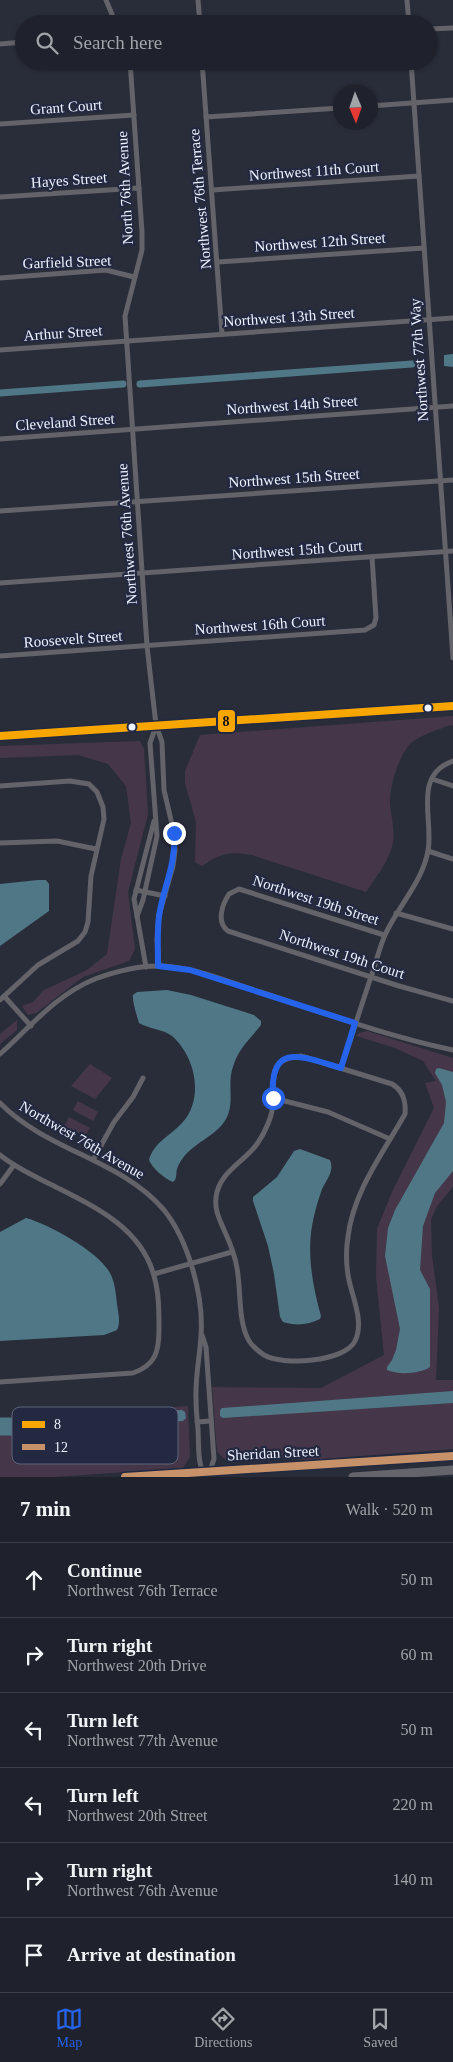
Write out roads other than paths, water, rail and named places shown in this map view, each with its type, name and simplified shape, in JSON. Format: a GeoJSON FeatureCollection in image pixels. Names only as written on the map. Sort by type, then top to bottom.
{"type":"FeatureCollection","features":[{"type":"Feature","properties":{"kind":"main road","name":"Sheridan Street"},"geometry":{"type":"LineString","coordinates":[[125,1477],[206,1474],[453,1456]]}},
{"type":"Feature","properties":{"kind":"main road"},"geometry":{"type":"LineString","coordinates":[[354,1477],[453,1470]]}},
{"type":"Feature","properties":{"kind":"street"},"geometry":{"type":"LineString","coordinates":[[106,0],[112,15]]}},
{"type":"Feature","properties":{"kind":"street"},"geometry":{"type":"LineString","coordinates":[[198,0],[199,15]]}},
{"type":"Feature","properties":{"kind":"street"},"geometry":{"type":"LineString","coordinates":[[407,0],[408,15]]}},
{"type":"Feature","properties":{"kind":"street"},"geometry":{"type":"LineString","coordinates":[[438,29],[453,28]]}},
{"type":"Feature","properties":{"kind":"street"},"geometry":{"type":"LineString","coordinates":[[0,44],[15,43]]}},
{"type":"Feature","properties":{"kind":"street","name":"North 76th Avenue"},"geometry":{"type":"LineString","coordinates":[[127,342],[125,316],[142,250],[131,70]]}},
{"type":"Feature","properties":{"kind":"street","name":"Northwest 76th Terrace"},"geometry":{"type":"LineString","coordinates":[[203,70],[222,334]]}},
{"type":"Feature","properties":{"kind":"street","name":"Northwest 77th Way"},"geometry":{"type":"LineString","coordinates":[[412,70],[453,658]]}},
{"type":"Feature","properties":{"kind":"street"},"geometry":{"type":"LineString","coordinates":[[378,105],[453,100]]}},
{"type":"Feature","properties":{"kind":"street"},"geometry":{"type":"LineString","coordinates":[[206,117],[333,108]]}},
{"type":"Feature","properties":{"kind":"street","name":"Grant Court"},"geometry":{"type":"LineString","coordinates":[[0,124],[134,115]]}},
{"type":"Feature","properties":{"kind":"street","name":"Northwest 11th Court"},"geometry":{"type":"LineString","coordinates":[[212,190],[419,176]]}},
{"type":"Feature","properties":{"kind":"street","name":"Hayes Street"},"geometry":{"type":"LineString","coordinates":[[0,197],[139,188]]}},
{"type":"Feature","properties":{"kind":"street","name":"Northwest 12th Street"},"geometry":{"type":"LineString","coordinates":[[218,262],[424,248]]}},
{"type":"Feature","properties":{"kind":"street","name":"Garfield Street"},"geometry":{"type":"LineString","coordinates":[[0,278],[106,270],[134,277]]}},
{"type":"Feature","properties":{"kind":"street","name":"Northwest 13th Street"},"geometry":{"type":"LineString","coordinates":[[127,342],[453,318]]}},
{"type":"Feature","properties":{"kind":"street","name":"Arthur Street"},"geometry":{"type":"LineString","coordinates":[[0,350],[127,342]]}},
{"type":"Feature","properties":{"kind":"street","name":"Northwest 76th Avenue"},"geometry":{"type":"LineString","coordinates":[[127,342],[147,646],[156,725],[162,742],[164,790],[174,833],[175,851],[173,866],[159,915],[157,940],[158,966]]}},
{"type":"Feature","properties":{"kind":"street","name":"Northwest 14th Street"},"geometry":{"type":"LineString","coordinates":[[132,430],[453,406]]}},
{"type":"Feature","properties":{"kind":"street","name":"Cleveland Street"},"geometry":{"type":"LineString","coordinates":[[0,438],[132,430]]}},
{"type":"Feature","properties":{"kind":"street","name":"Northwest 15th Street"},"geometry":{"type":"LineString","coordinates":[[0,511],[453,480]]}},
{"type":"Feature","properties":{"kind":"street","name":"Northwest 15th Court"},"geometry":{"type":"LineString","coordinates":[[0,583],[453,551]]}},
{"type":"Feature","properties":{"kind":"street","name":"Northwest 16th Court"},"geometry":{"type":"LineString","coordinates":[[147,646],[365,630],[374,625],[376,618],[372,558]]}},
{"type":"Feature","properties":{"kind":"street","name":"Roosevelt Street"},"geometry":{"type":"LineString","coordinates":[[0,656],[147,646]]}},
{"type":"Feature","properties":{"kind":"street"},"geometry":{"type":"LineString","coordinates":[[0,736],[453,706]]}},
{"type":"Feature","properties":{"kind":"street","name":"Northwest 76th Avenue"},"geometry":{"type":"LineString","coordinates":[[137,916],[157,836],[150,743],[156,725]]}},
{"type":"Feature","properties":{"kind":"street"},"geometry":{"type":"LineString","coordinates":[[341,1068],[384,935],[415,885],[423,868],[428,851],[430,832],[426,792],[441,767],[453,761]]}},
{"type":"Feature","properties":{"kind":"street"},"geometry":{"type":"LineString","coordinates":[[432,780],[453,786]]}},
{"type":"Feature","properties":{"kind":"street"},"geometry":{"type":"LineString","coordinates":[[0,786],[79,782],[89,784],[97,792],[103,807],[104,819],[91,876],[86,932],[78,941],[38,966],[2,998],[31,1026]]}},
{"type":"Feature","properties":{"kind":"street","name":"Northwest 76th Avenue"},"geometry":{"type":"LineString","coordinates":[[146,966],[134,899],[155,818]]}},
{"type":"Feature","properties":{"kind":"street"},"geometry":{"type":"LineString","coordinates":[[0,844],[57,841],[96,849]]}},
{"type":"Feature","properties":{"kind":"street"},"geometry":{"type":"LineString","coordinates":[[428,851],[453,859]]}},
{"type":"Feature","properties":{"kind":"street","name":"Northwest 19th Court"},"geometry":{"type":"LineString","coordinates":[[239,889],[229,894],[226,898],[221,914],[224,928],[371,977],[453,1000]]}},
{"type":"Feature","properties":{"kind":"street","name":"Northwest 19th Street"},"geometry":{"type":"LineString","coordinates":[[239,889],[384,935]]}},
{"type":"Feature","properties":{"kind":"street"},"geometry":{"type":"LineString","coordinates":[[136,890],[164,896]]}},
{"type":"Feature","properties":{"kind":"street"},"geometry":{"type":"LineString","coordinates":[[396,913],[453,929]]}},
{"type":"Feature","properties":{"kind":"street"},"geometry":{"type":"LineString","coordinates":[[0,1054],[73,990],[94,980],[121,971],[146,966],[190,970],[355,1023],[453,1050]]}},
{"type":"Feature","properties":{"kind":"street"},"geometry":{"type":"LineString","coordinates":[[301,1056],[341,1068],[392,1084],[398,1088],[406,1103],[405,1114],[361,1191],[348,1236],[348,1276],[359,1320],[359,1332],[355,1342],[341,1354],[332,1357],[295,1360],[276,1359],[264,1355],[254,1347],[244,1327],[237,1267],[218,1216],[215,1205],[216,1194],[220,1182],[258,1143],[268,1124],[273,1098],[274,1071],[279,1062],[289,1057],[301,1056]]}},
{"type":"Feature","properties":{"kind":"street"},"geometry":{"type":"LineString","coordinates":[[93,1160],[114,1122],[133,1097],[143,1078]]}},
{"type":"Feature","properties":{"kind":"street"},"geometry":{"type":"LineString","coordinates":[[273,1098],[328,1112],[390,1139]]}},
{"type":"Feature","properties":{"kind":"street","name":"Northwest 76th Avenue"},"geometry":{"type":"LineString","coordinates":[[0,1103],[24,1123],[48,1138],[121,1174],[146,1192],[175,1224],[192,1264],[198,1294],[201,1335],[196,1398],[206,1474]]}},
{"type":"Feature","properties":{"kind":"street"},"geometry":{"type":"LineString","coordinates":[[0,1155],[14,1165],[114,1219],[129,1232],[138,1244],[154,1274],[158,1300],[159,1346],[156,1357],[149,1365],[133,1373],[0,1382]]}},
{"type":"Feature","properties":{"kind":"street"},"geometry":{"type":"LineString","coordinates":[[0,1184],[14,1165]]}},
{"type":"Feature","properties":{"kind":"street"},"geometry":{"type":"LineString","coordinates":[[154,1274],[232,1252]]}},
{"type":"Feature","properties":{"kind":"street","name":"Northwest 76th Avenue"},"geometry":{"type":"LineString","coordinates":[[201,1335],[206,1347],[214,1459],[206,1474]]}},
{"type":"Feature","properties":{"kind":"street"},"geometry":{"type":"LineString","coordinates":[[198,1422],[211,1421]]}},
{"type":"Feature","properties":{"kind":"street"},"geometry":{"type":"LineString","coordinates":[[397,1460],[398,1475]]}},
{"type":"Feature","properties":{"kind":"water"},"geometry":{"type":"Polygon","coordinates":[[[453,354],[453,367],[444,366],[444,355],[453,354]]]}},
{"type":"Feature","properties":{"kind":"water"},"geometry":{"type":"Polygon","coordinates":[[[46,880],[49,884],[49,911],[0,946],[0,884],[46,880]]]}},
{"type":"Feature","properties":{"kind":"water"},"geometry":{"type":"Polygon","coordinates":[[[167,990],[191,995],[254,1015],[261,1021],[261,1025],[234,1062],[231,1077],[230,1105],[226,1119],[221,1126],[185,1155],[177,1169],[176,1179],[173,1182],[159,1173],[149,1160],[158,1144],[182,1123],[189,1113],[195,1090],[194,1078],[186,1055],[180,1044],[172,1036],[139,1023],[133,998],[133,995],[137,992],[167,990]]]}},
{"type":"Feature","properties":{"kind":"water"},"geometry":{"type":"Polygon","coordinates":[[[439,1068],[453,1072],[453,1171],[435,1193],[423,1226],[420,1270],[430,1289],[430,1367],[415,1372],[397,1373],[387,1370],[396,1350],[400,1329],[385,1256],[388,1228],[395,1210],[444,1123],[446,1102],[442,1085],[435,1073],[436,1069],[439,1068]]]}},
{"type":"Feature","properties":{"kind":"water"},"geometry":{"type":"Polygon","coordinates":[[[300,1149],[330,1160],[331,1165],[329,1176],[318,1200],[310,1248],[312,1271],[321,1316],[320,1319],[307,1324],[283,1322],[280,1317],[268,1246],[253,1201],[253,1197],[277,1177],[294,1151],[300,1149]]]}},
{"type":"Feature","properties":{"kind":"water"},"geometry":{"type":"Polygon","coordinates":[[[26,1218],[47,1226],[72,1240],[85,1248],[104,1265],[112,1277],[115,1288],[119,1317],[117,1330],[104,1335],[0,1341],[0,1232],[26,1218]]]}},
{"type":"Feature","properties":{"kind":"water"},"geometry":{"type":"Polygon","coordinates":[[[453,1391],[453,1403],[223,1418],[220,1416],[222,1408],[453,1391]]]}},
{"type":"Feature","properties":{"kind":"water"},"geometry":{"type":"Polygon","coordinates":[[[178,1410],[185,1412],[186,1418],[183,1421],[178,1421],[178,1410]]]}},
{"type":"Feature","properties":{"kind":"water"},"geometry":{"type":"Polygon","coordinates":[[[0,1421],[10,1421],[11,1432],[0,1432],[0,1421]]]}},
{"type":"Feature","properties":{"kind":"waterway"},"geometry":{"type":"LineString","coordinates":[[140,384],[412,364]]}},
{"type":"Feature","properties":{"kind":"waterway"},"geometry":{"type":"LineString","coordinates":[[0,393],[123,384]]}},
{"type":"Feature","properties":{"kind":"waterway"},"geometry":{"type":"LineString","coordinates":[[0,1421],[10,1421],[11,1432],[0,1432]]}}]}
